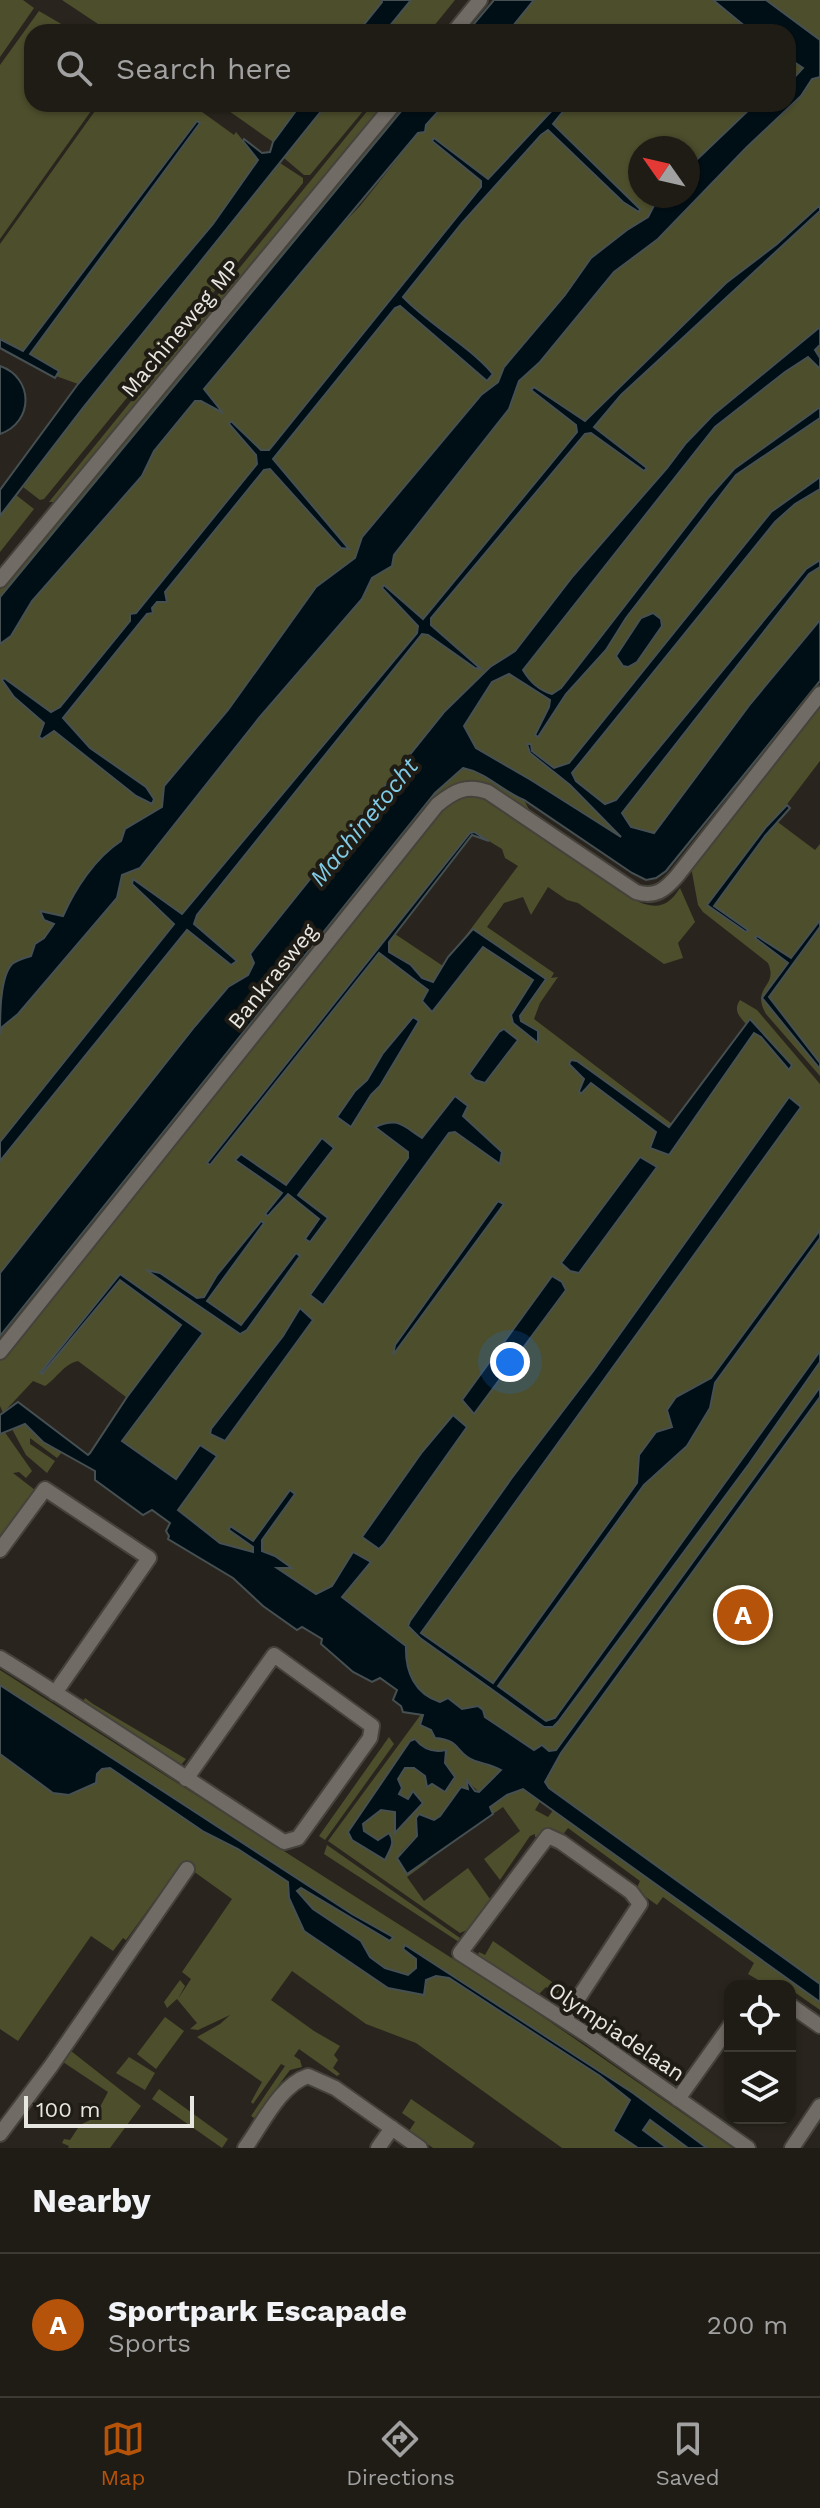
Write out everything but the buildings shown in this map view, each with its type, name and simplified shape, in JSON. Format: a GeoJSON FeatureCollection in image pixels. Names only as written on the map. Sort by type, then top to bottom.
{"type":"FeatureCollection","features":[{"type":"Feature","properties":{"kind":"street"},"geometry":{"type":"LineString","coordinates":[[460,24],[480,0]]}},
{"type":"Feature","properties":{"kind":"street","name":"Machineweg MP"},"geometry":{"type":"LineString","coordinates":[[0,580],[387,112]]}},
{"type":"Feature","properties":{"kind":"street","name":"Bankrasweg"},"geometry":{"type":"LineString","coordinates":[[0,1352],[437,805],[458,790],[472,787],[488,792],[636,892],[657,894],[677,876],[820,694]]}},
{"type":"Feature","properties":{"kind":"street"},"geometry":{"type":"LineString","coordinates":[[0,1550],[45,1489],[149,1558],[55,1693]]}},
{"type":"Feature","properties":{"kind":"street"},"geometry":{"type":"LineString","coordinates":[[0,1658],[55,1693],[186,1779],[284,1842],[293,1842],[298,1838],[370,1738],[372,1726],[274,1655],[186,1779]]}},
{"type":"Feature","properties":{"kind":"street","name":"Olympiadelaan"},"geometry":{"type":"LineString","coordinates":[[564,2020],[640,1904],[631,1892],[548,1836],[460,1953],[564,2020],[748,2148]]}},
{"type":"Feature","properties":{"kind":"street"},"geometry":{"type":"LineString","coordinates":[[0,2134],[51,2066],[187,1869]]}},
{"type":"Feature","properties":{"kind":"street"},"geometry":{"type":"LineString","coordinates":[[796,2009],[820,2026]]}},
{"type":"Feature","properties":{"kind":"street"},"geometry":{"type":"LineString","coordinates":[[678,2099],[724,2034]]}},
{"type":"Feature","properties":{"kind":"street"},"geometry":{"type":"LineString","coordinates":[[245,2148],[286,2089],[308,2076],[335,2088],[420,2148]]}},
{"type":"Feature","properties":{"kind":"street"},"geometry":{"type":"LineString","coordinates":[[792,2148],[820,2106]]}},
{"type":"Feature","properties":{"kind":"street"},"geometry":{"type":"LineString","coordinates":[[378,2148],[392,2128]]}},
{"type":"Feature","properties":{"kind":"green space"},"geometry":{"type":"Polygon","coordinates":[[[0,0],[23,0],[34,8],[0,57],[0,0]]]}},
{"type":"Feature","properties":{"kind":"green space"},"geometry":{"type":"Polygon","coordinates":[[[62,0],[388,0],[382,2],[364,24],[98,24],[62,0]]]}},
{"type":"Feature","properties":{"kind":"green space"},"geometry":{"type":"Polygon","coordinates":[[[411,0],[455,0],[436,24],[392,24],[411,0]]]}},
{"type":"Feature","properties":{"kind":"green space"},"geometry":{"type":"Polygon","coordinates":[[[534,0],[820,0],[820,620],[751,703],[654,833],[631,827],[621,837],[476,748],[464,726],[446,710],[250,953],[254,963],[248,975],[132,1109],[0,1273],[0,640],[319,248],[360,206],[418,133],[425,130],[438,112],[796,112],[796,24],[514,24],[534,0]]]}},
{"type":"Feature","properties":{"kind":"green space"},"geometry":{"type":"Polygon","coordinates":[[[39,11],[61,24],[30,24],[39,11]]]}},
{"type":"Feature","properties":{"kind":"green space"},"geometry":{"type":"Polygon","coordinates":[[[24,32],[24,112],[90,112],[0,239],[0,65],[24,32]]]}},
{"type":"Feature","properties":{"kind":"green space"},"geometry":{"type":"Polygon","coordinates":[[[94,112],[202,112],[234,135],[236,132],[259,160],[213,224],[78,384],[56,376],[58,371],[30,354],[200,124],[197,122],[23,351],[0,339],[0,244],[94,112]]]}},
{"type":"Feature","properties":{"kind":"green space"},"geometry":{"type":"Polygon","coordinates":[[[230,112],[295,112],[273,142],[230,112]]]}},
{"type":"Feature","properties":{"kind":"green space"},"geometry":{"type":"Polygon","coordinates":[[[321,112],[362,112],[310,175],[304,175],[284,158],[321,112]]]}},
{"type":"Feature","properties":{"kind":"green space"},"geometry":{"type":"Polygon","coordinates":[[[366,112],[380,112],[56,502],[49,502],[366,112]]]}},
{"type":"Feature","properties":{"kind":"green space"},"geometry":{"type":"Polygon","coordinates":[[[392,112],[400,112],[0,597],[0,589],[392,112]]]}},
{"type":"Feature","properties":{"kind":"green space"},"geometry":{"type":"Polygon","coordinates":[[[280,163],[303,178],[303,183],[44,499],[40,500],[23,487],[280,163]]]}},
{"type":"Feature","properties":{"kind":"green space"},"geometry":{"type":"Polygon","coordinates":[[[16,495],[34,509],[0,552],[0,516],[16,495]]]}},
{"type":"Feature","properties":{"kind":"green space"},"geometry":{"type":"Polygon","coordinates":[[[820,701],[820,761],[775,820],[815,850],[820,844],[820,919],[791,959],[757,937],[788,962],[782,972],[820,926],[820,1076],[766,1014],[761,998],[770,978],[768,963],[703,912],[698,905],[691,867],[820,701]]]}},
{"type":"Feature","properties":{"kind":"green space"},"geometry":{"type":"Polygon","coordinates":[[[464,768],[524,800],[532,815],[465,783],[395,843],[435,793],[464,768]]]}},
{"type":"Feature","properties":{"kind":"green space"},"geometry":{"type":"Polygon","coordinates":[[[460,793],[492,798],[639,902],[658,906],[672,898],[680,888],[695,922],[678,943],[683,958],[664,964],[578,903],[567,900],[548,887],[531,915],[523,897],[504,903],[487,927],[554,973],[551,978],[558,977],[540,1003],[534,1019],[672,1124],[669,1128],[592,1072],[668,1130],[746,1024],[737,1010],[740,1000],[757,1010],[820,1084],[820,1984],[548,1789],[90,1452],[126,1397],[78,1361],[45,1386],[33,1381],[3,1413],[0,1406],[0,1359],[430,817],[460,793]],[[474,832],[371,959],[387,946],[395,934],[443,966],[518,866],[505,858],[502,849],[474,832]]]}},
{"type":"Feature","properties":{"kind":"green space"},"geometry":{"type":"Polygon","coordinates":[[[25,1424],[43,1442],[62,1452],[57,1458],[30,1438],[30,1444],[55,1461],[47,1473],[26,1455],[12,1429],[25,1424]]]}},
{"type":"Feature","properties":{"kind":"green space"},"geometry":{"type":"Polygon","coordinates":[[[4,1431],[32,1471],[26,1478],[19,1472],[13,1473],[35,1490],[0,1543],[0,1434],[4,1431]]]}},
{"type":"Feature","properties":{"kind":"green space"},"geometry":{"type":"Polygon","coordinates":[[[0,1670],[533,2010],[733,2148],[562,2148],[416,2043],[366,2024],[292,1971],[271,2000],[340,2046],[334,2055],[338,2060],[333,2068],[340,2074],[337,2076],[299,2049],[294,2056],[300,2060],[302,2067],[290,2070],[254,2118],[251,2116],[285,2066],[281,2064],[253,2104],[251,2102],[262,2082],[197,2037],[230,2015],[198,2030],[190,2029],[197,2023],[177,1999],[167,2008],[164,2002],[180,1980],[185,1986],[178,1999],[191,1979],[182,1972],[232,1899],[182,1863],[126,1940],[123,1938],[113,1951],[91,1936],[18,2041],[0,2029],[0,1670]]]}},
{"type":"Feature","properties":{"kind":"green space"},"geometry":{"type":"Polygon","coordinates":[[[85,1698],[186,1759],[181,1765],[83,1702],[85,1698]]]}},
{"type":"Feature","properties":{"kind":"green space"},"geometry":{"type":"Polygon","coordinates":[[[422,1713],[469,1757],[502,1770],[479,1792],[465,1779],[468,1789],[460,1788],[440,1816],[433,1820],[418,1814],[417,1835],[401,1852],[407,1874],[429,1861],[407,1877],[424,1901],[468,1868],[490,1899],[467,1930],[460,1933],[328,1841],[422,1713]],[[410,1741],[352,1840],[393,1844],[389,1833],[378,1841],[364,1831],[363,1824],[381,1810],[396,1812],[396,1831],[422,1803],[413,1791],[408,1799],[399,1794],[398,1779],[406,1768],[414,1768],[445,1792],[454,1780],[437,1752],[410,1741]]]}},
{"type":"Feature","properties":{"kind":"green space"},"geometry":{"type":"Polygon","coordinates":[[[389,1737],[394,1744],[325,1840],[319,1836],[389,1737]]]}},
{"type":"Feature","properties":{"kind":"green space"},"geometry":{"type":"Polygon","coordinates":[[[523,1789],[541,1800],[535,1810],[548,1817],[554,1809],[790,1980],[758,1980],[748,1974],[754,1963],[663,1897],[657,1905],[636,1890],[640,1881],[568,1828],[561,1837],[550,1829],[544,1830],[538,1837],[535,1834],[530,1836],[500,1880],[484,1859],[520,1831],[503,1807],[493,1814],[490,1807],[523,1789]]]}},
{"type":"Feature","properties":{"kind":"green space"},"geometry":{"type":"Polygon","coordinates":[[[327,1845],[460,1938],[459,1942],[324,1854],[327,1845]]]}},
{"type":"Feature","properties":{"kind":"green space"},"geometry":{"type":"Polygon","coordinates":[[[493,1941],[562,1989],[558,1994],[546,1987],[539,1994],[478,1955],[479,1952],[485,1955],[493,1941]]]}},
{"type":"Feature","properties":{"kind":"green space"},"geometry":{"type":"Polygon","coordinates":[[[796,1985],[820,2002],[820,2010],[796,1993],[796,1985]]]}},
{"type":"Feature","properties":{"kind":"green space"},"geometry":{"type":"Polygon","coordinates":[[[165,2017],[184,2031],[156,2069],[137,2054],[165,2017]]]}},
{"type":"Feature","properties":{"kind":"green space"},"geometry":{"type":"Polygon","coordinates":[[[71,2051],[141,2106],[110,2148],[68,2148],[62,2143],[64,2139],[70,2140],[80,2125],[94,2118],[108,2092],[63,2062],[71,2051]]]}},
{"type":"Feature","properties":{"kind":"green space"},"geometry":{"type":"Polygon","coordinates":[[[129,2057],[155,2073],[145,2090],[116,2073],[129,2057]]]}},
{"type":"Feature","properties":{"kind":"green space"},"geometry":{"type":"Polygon","coordinates":[[[159,2089],[228,2139],[222,2148],[152,2099],[159,2089]]]}},
{"type":"Feature","properties":{"kind":"green space"},"geometry":{"type":"Polygon","coordinates":[[[411,2099],[475,2143],[472,2148],[433,2148],[409,2131],[415,2122],[402,2113],[411,2099]]]}},
{"type":"Feature","properties":{"kind":"water"},"geometry":{"type":"Polygon","coordinates":[[[411,0],[392,24],[364,24],[382,2],[411,0]]]}},
{"type":"Feature","properties":{"kind":"water"},"geometry":{"type":"Polygon","coordinates":[[[494,0],[534,0],[514,24],[474,24],[494,0]]]}},
{"type":"Feature","properties":{"kind":"water"},"geometry":{"type":"Polygon","coordinates":[[[713,0],[766,0],[820,40],[820,77],[812,79],[796,101],[796,76],[803,68],[796,63],[796,24],[742,24],[713,0]]]}},
{"type":"Feature","properties":{"kind":"water"},"geometry":{"type":"Polygon","coordinates":[[[295,112],[321,112],[0,516],[0,490],[78,384],[213,224],[258,160],[244,139],[262,153],[270,152],[273,142],[295,112]]]}},
{"type":"Feature","properties":{"kind":"water"},"geometry":{"type":"Polygon","coordinates":[[[400,112],[438,112],[426,125],[425,132],[418,133],[204,389],[223,413],[195,401],[154,451],[142,476],[32,601],[11,636],[0,644],[0,597],[400,112]]]}},
{"type":"Feature","properties":{"kind":"water"},"geometry":{"type":"Polygon","coordinates":[[[551,112],[563,112],[553,124],[628,197],[628,205],[548,130],[541,135],[462,223],[403,297],[493,374],[487,381],[400,306],[395,308],[273,459],[349,549],[341,548],[270,469],[264,470],[165,592],[167,602],[157,602],[152,608],[153,613],[147,614],[63,718],[90,748],[146,787],[154,799],[152,804],[136,796],[54,731],[42,739],[39,737],[44,723],[14,697],[2,680],[4,678],[51,712],[60,707],[130,621],[130,614],[136,613],[257,464],[256,455],[229,424],[231,421],[261,450],[269,450],[481,187],[481,181],[432,141],[434,138],[488,179],[551,112]]]}},
{"type":"Feature","properties":{"kind":"water"},"geometry":{"type":"Polygon","coordinates":[[[747,112],[784,112],[700,196],[700,157],[747,112]]]}},
{"type":"Feature","properties":{"kind":"water"},"geometry":{"type":"Polygon","coordinates":[[[197,121],[200,123],[30,354],[59,371],[55,378],[0,348],[0,339],[23,351],[197,121]]]}},
{"type":"Feature","properties":{"kind":"water"},"geometry":{"type":"Polygon","coordinates":[[[820,205],[820,211],[621,395],[594,427],[647,468],[644,471],[591,433],[585,434],[431,618],[431,625],[481,669],[422,634],[197,915],[194,924],[237,961],[231,965],[187,930],[0,1161],[0,1142],[174,924],[132,884],[133,879],[182,914],[417,633],[418,626],[382,588],[384,585],[423,619],[577,432],[576,425],[531,390],[534,387],[585,421],[726,283],[777,244],[820,205]]]}},
{"type":"Feature","properties":{"kind":"water"},"geometry":{"type":"Polygon","coordinates":[[[653,208],[688,208],[658,239],[614,272],[540,362],[519,381],[509,409],[394,555],[392,566],[372,578],[362,599],[259,718],[140,868],[122,875],[117,898],[18,1014],[2,1027],[0,1034],[2,996],[8,970],[12,964],[31,956],[35,944],[54,924],[44,920],[40,911],[63,916],[87,875],[121,841],[125,829],[162,807],[164,786],[228,710],[316,587],[355,558],[362,537],[481,395],[498,382],[504,367],[565,295],[591,258],[648,217],[653,208]]]}},
{"type":"Feature","properties":{"kind":"water","name":"Machinetocht"},"geometry":{"type":"Polygon","coordinates":[[[820,327],[820,345],[815,350],[820,358],[820,369],[808,357],[715,427],[523,670],[532,682],[552,694],[561,688],[734,469],[820,407],[820,418],[736,475],[626,618],[606,650],[566,694],[538,737],[535,735],[550,700],[509,674],[492,682],[464,726],[476,748],[621,837],[570,785],[530,753],[527,744],[531,744],[532,751],[554,768],[569,763],[771,512],[820,477],[820,489],[795,504],[775,522],[572,773],[576,781],[605,804],[616,800],[806,569],[820,560],[820,567],[809,574],[622,813],[631,827],[654,833],[751,703],[820,620],[820,681],[666,871],[646,880],[632,873],[524,800],[480,774],[463,768],[435,793],[0,1336],[0,1273],[195,1026],[228,987],[248,975],[254,963],[250,954],[444,712],[490,667],[515,651],[573,576],[713,415],[820,327]]]}},
{"type":"Feature","properties":{"kind":"water"},"geometry":{"type":"Polygon","coordinates":[[[0,366],[19,380],[26,400],[19,420],[0,434],[0,366]]]}},
{"type":"Feature","properties":{"kind":"water"},"geometry":{"type":"Polygon","coordinates":[[[653,613],[661,619],[662,626],[637,662],[623,666],[616,656],[641,618],[653,613]]]}},
{"type":"Feature","properties":{"kind":"water"},"geometry":{"type":"Polygon","coordinates":[[[787,805],[790,808],[765,836],[714,906],[748,930],[746,932],[707,905],[766,827],[787,805]]]}},
{"type":"Feature","properties":{"kind":"water"},"geometry":{"type":"Polygon","coordinates":[[[474,832],[489,841],[472,835],[389,942],[389,952],[411,965],[422,978],[433,982],[448,957],[473,929],[546,979],[520,1016],[521,1021],[538,1031],[538,1043],[513,1023],[511,1015],[533,980],[483,947],[432,1012],[422,1001],[428,990],[379,953],[210,1165],[207,1163],[470,833],[474,832]]]}},
{"type":"Feature","properties":{"kind":"water"},"geometry":{"type":"Polygon","coordinates":[[[820,920],[820,927],[769,997],[820,1063],[820,1069],[762,998],[788,963],[755,938],[757,936],[791,958],[820,920]]]}},
{"type":"Feature","properties":{"kind":"water"},"geometry":{"type":"Polygon","coordinates":[[[413,1017],[419,1021],[351,1127],[337,1117],[413,1017]]]}},
{"type":"Feature","properties":{"kind":"water"},"geometry":{"type":"Polygon","coordinates":[[[750,1019],[792,1065],[789,1070],[754,1033],[669,1155],[650,1148],[656,1132],[591,1083],[581,1094],[579,1091],[584,1079],[569,1064],[571,1060],[577,1061],[669,1127],[750,1019]]]}},
{"type":"Feature","properties":{"kind":"water"},"geometry":{"type":"Polygon","coordinates":[[[504,1029],[518,1040],[485,1083],[475,1080],[469,1074],[504,1029]]]}},
{"type":"Feature","properties":{"kind":"water"},"geometry":{"type":"Polygon","coordinates":[[[455,1096],[468,1106],[463,1116],[502,1152],[500,1164],[455,1132],[449,1133],[323,1305],[310,1295],[408,1158],[408,1152],[375,1127],[395,1123],[422,1138],[455,1096]]]}},
{"type":"Feature","properties":{"kind":"water"},"geometry":{"type":"Polygon","coordinates":[[[789,1097],[801,1107],[421,1633],[493,1683],[637,1483],[639,1455],[656,1432],[672,1427],[667,1410],[676,1397],[711,1378],[820,1230],[820,1238],[715,1383],[710,1408],[687,1446],[644,1485],[498,1686],[546,1721],[555,1718],[820,1351],[820,1362],[749,1464],[558,1722],[553,1727],[544,1727],[420,1638],[408,1626],[789,1097]]]}},
{"type":"Feature","properties":{"kind":"water"},"geometry":{"type":"Polygon","coordinates":[[[322,1138],[334,1148],[298,1195],[328,1218],[310,1242],[305,1239],[319,1219],[288,1194],[268,1216],[265,1214],[282,1193],[235,1160],[241,1154],[286,1185],[322,1138]]]}},
{"type":"Feature","properties":{"kind":"water"},"geometry":{"type":"Polygon","coordinates":[[[640,1157],[657,1167],[579,1273],[570,1271],[561,1263],[640,1157]]]}},
{"type":"Feature","properties":{"kind":"water"},"geometry":{"type":"Polygon","coordinates":[[[498,1201],[504,1204],[393,1355],[395,1345],[498,1201]]]}},
{"type":"Feature","properties":{"kind":"water"},"geometry":{"type":"Polygon","coordinates":[[[261,1221],[264,1223],[207,1301],[241,1325],[296,1253],[300,1256],[247,1330],[240,1334],[146,1270],[160,1273],[197,1298],[204,1297],[217,1275],[261,1221]]]}},
{"type":"Feature","properties":{"kind":"water"},"geometry":{"type":"Polygon","coordinates":[[[120,1274],[203,1333],[122,1441],[176,1479],[200,1445],[217,1456],[178,1510],[220,1543],[253,1552],[253,1547],[229,1530],[230,1526],[253,1541],[290,1490],[295,1494],[262,1540],[262,1551],[292,1568],[277,1568],[316,1594],[332,1586],[353,1552],[371,1562],[342,1597],[406,1646],[407,1665],[418,1688],[440,1702],[448,1698],[462,1709],[478,1706],[485,1717],[534,1750],[542,1745],[549,1751],[556,1750],[820,1387],[820,1397],[561,1753],[545,1782],[549,1788],[820,1984],[820,2002],[796,1985],[796,1980],[789,1980],[523,1789],[490,1807],[493,1814],[407,1874],[397,1858],[417,1836],[416,1818],[419,1814],[434,1820],[461,1787],[468,1789],[466,1779],[479,1792],[501,1770],[469,1758],[450,1741],[435,1738],[431,1730],[420,1725],[423,1715],[403,1712],[393,1700],[397,1690],[380,1678],[372,1682],[353,1672],[321,1644],[322,1639],[302,1627],[297,1630],[263,1606],[233,1578],[168,1539],[166,1531],[170,1523],[152,1510],[143,1515],[95,1480],[95,1471],[43,1442],[25,1424],[0,1434],[0,1415],[18,1402],[88,1455],[181,1325],[120,1280],[40,1373],[120,1274]]]}},
{"type":"Feature","properties":{"kind":"water"},"geometry":{"type":"Polygon","coordinates":[[[552,1276],[562,1282],[566,1290],[474,1414],[462,1400],[552,1276]]]}},
{"type":"Feature","properties":{"kind":"water"},"geometry":{"type":"Polygon","coordinates":[[[300,1308],[313,1320],[225,1441],[210,1434],[283,1336],[300,1308]]]}},
{"type":"Feature","properties":{"kind":"water"},"geometry":{"type":"Polygon","coordinates":[[[453,1415],[467,1427],[379,1549],[362,1537],[422,1452],[453,1415]]]}},
{"type":"Feature","properties":{"kind":"water"},"geometry":{"type":"Polygon","coordinates":[[[0,1685],[352,1914],[393,1937],[390,1941],[301,1888],[297,1891],[313,1909],[361,1941],[370,1957],[385,1968],[408,1975],[416,1968],[416,1959],[403,1949],[405,1945],[633,2093],[707,2148],[688,2148],[650,2120],[643,2130],[667,2148],[638,2148],[613,2131],[630,2100],[600,2076],[449,1978],[436,1976],[426,1980],[424,1995],[388,1988],[304,1931],[289,1898],[288,1882],[238,1849],[204,1832],[110,1768],[102,1769],[97,1774],[96,1783],[69,1795],[53,1793],[0,1754],[0,1685]]]}},
{"type":"Feature","properties":{"kind":"water"},"geometry":{"type":"Polygon","coordinates":[[[415,1739],[429,1749],[446,1750],[445,1763],[455,1777],[445,1792],[432,1784],[427,1787],[425,1776],[414,1768],[405,1768],[398,1779],[402,1788],[399,1794],[408,1799],[413,1791],[423,1803],[395,1833],[395,1812],[381,1810],[363,1824],[364,1831],[378,1840],[389,1833],[392,1843],[385,1860],[352,1840],[348,1832],[410,1741],[415,1739]]]}},
{"type":"Feature","properties":{"kind":"place","name":"Sportpark Escapade"},"geometry":{"type":"Point","coordinates":[743,1615]}}]}
